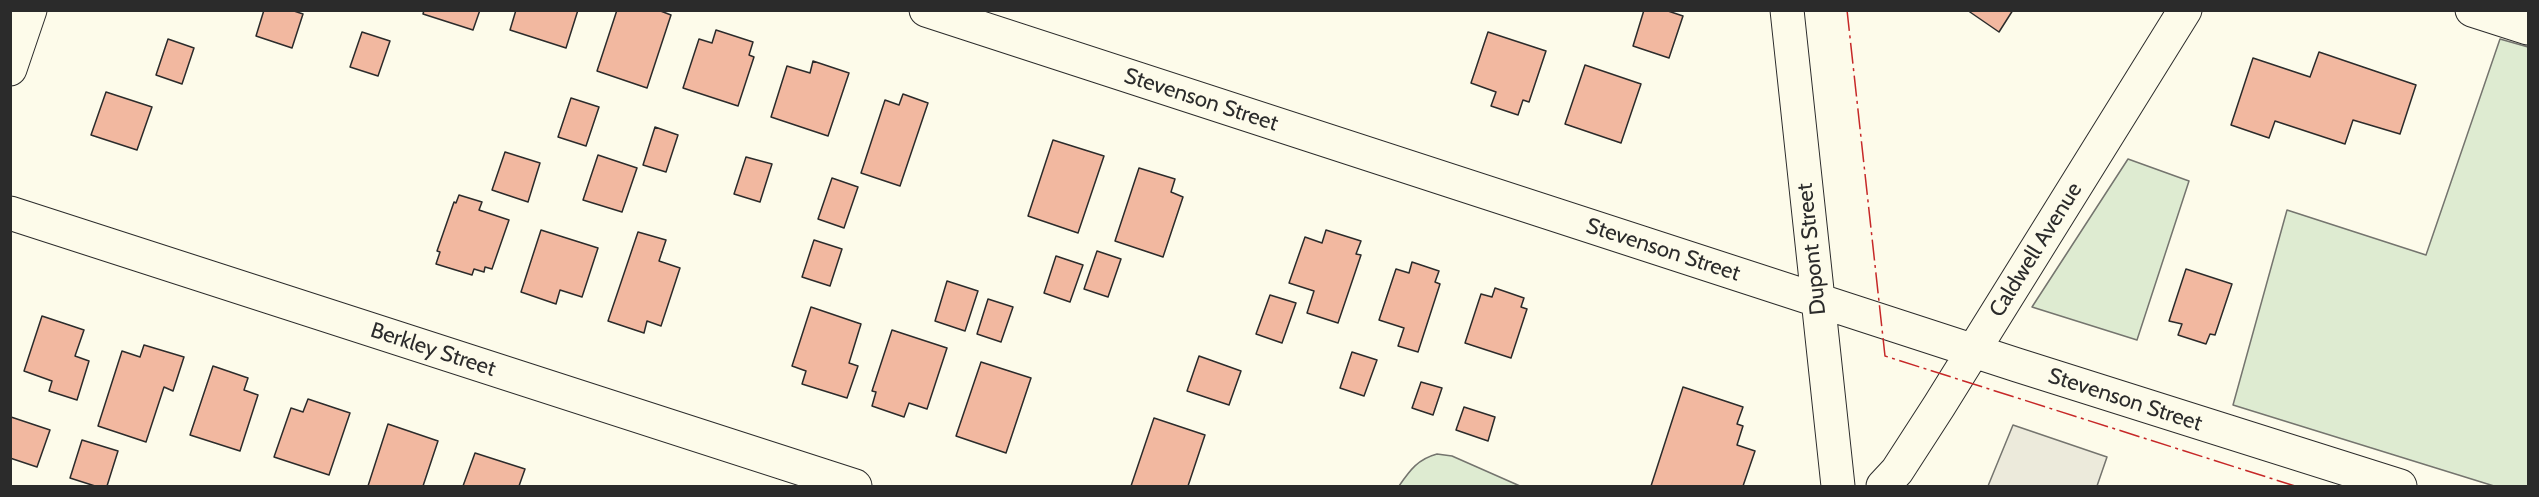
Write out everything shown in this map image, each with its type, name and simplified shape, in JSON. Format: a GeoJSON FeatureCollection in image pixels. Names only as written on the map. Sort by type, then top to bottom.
{"type":"FeatureCollection","features":[{"type":"Feature","properties":{"kind":"street"},"geometry":{"type":"LineString","coordinates":[[10,69],[30,10]]}},
{"type":"Feature","properties":{"kind":"street","name":"Stevenson Street"},"geometry":{"type":"LineString","coordinates":[[926,10],[1973,351],[2400,486]]}},
{"type":"Feature","properties":{"kind":"street","name":"Dupont Street"},"geometry":{"type":"LineString","coordinates":[[1787,10],[1838,486]]}},
{"type":"Feature","properties":{"kind":"street","name":"Caldwell Avenue"},"geometry":{"type":"LineString","coordinates":[[1883,486],[1897,471],[2185,10]]}},
{"type":"Feature","properties":{"kind":"street"},"geometry":{"type":"LineString","coordinates":[[2472,10],[2529,28]]}},
{"type":"Feature","properties":{"kind":"street","name":"Berkley Street"},"geometry":{"type":"LineString","coordinates":[[10,213],[855,486]]}},
{"type":"Feature","properties":{"kind":"green space"},"geometry":{"type":"Polygon","coordinates":[[[2500,39],[2528,47],[2528,486],[2494,486],[2233,405],[2287,210],[2426,255],[2500,39]]]}},
{"type":"Feature","properties":{"kind":"green space"},"geometry":{"type":"Polygon","coordinates":[[[2128,159],[2189,181],[2137,340],[2032,307],[2128,159]]]}},
{"type":"Feature","properties":{"kind":"green space"},"geometry":{"type":"Polygon","coordinates":[[[1437,454],[1452,456],[1520,486],[1399,486],[1415,466],[1437,454]]]}},
{"type":"Feature","properties":{"kind":"shaded area"},"geometry":{"type":"Polygon","coordinates":[[[2013,425],[2107,457],[2097,486],[1988,486],[2013,425]]]}},
{"type":"Feature","properties":{"kind":"building"},"geometry":{"type":"Polygon","coordinates":[[[264,10],[291,10],[303,14],[292,48],[256,36],[264,10]]]}},
{"type":"Feature","properties":{"kind":"building"},"geometry":{"type":"Polygon","coordinates":[[[424,10],[480,10],[473,30],[423,14],[424,10]]]}},
{"type":"Feature","properties":{"kind":"building"},"geometry":{"type":"Polygon","coordinates":[[[516,10],[578,10],[566,48],[510,30],[516,10]]]}},
{"type":"Feature","properties":{"kind":"building"},"geometry":{"type":"Polygon","coordinates":[[[617,10],[658,10],[671,15],[647,88],[597,71],[617,10]]]}},
{"type":"Feature","properties":{"kind":"building"},"geometry":{"type":"Polygon","coordinates":[[[1644,10],[1665,10],[1683,16],[1669,58],[1633,46],[1644,10]]]}},
{"type":"Feature","properties":{"kind":"building"},"geometry":{"type":"Polygon","coordinates":[[[1967,10],[2013,10],[1999,32],[1967,10]]]}},
{"type":"Feature","properties":{"kind":"building"},"geometry":{"type":"Polygon","coordinates":[[[716,30],[753,42],[749,55],[754,57],[738,106],[683,88],[699,39],[712,43],[716,30]]]}},
{"type":"Feature","properties":{"kind":"building"},"geometry":{"type":"Polygon","coordinates":[[[362,32],[390,41],[378,76],[350,67],[362,32]]]}},
{"type":"Feature","properties":{"kind":"building"},"geometry":{"type":"Polygon","coordinates":[[[1488,32],[1546,51],[1529,102],[1523,100],[1518,115],[1491,106],[1496,92],[1471,83],[1488,32]]]}},
{"type":"Feature","properties":{"kind":"building"},"geometry":{"type":"Polygon","coordinates":[[[168,39],[194,48],[182,84],[156,75],[168,39]]]}},
{"type":"Feature","properties":{"kind":"building"},"geometry":{"type":"Polygon","coordinates":[[[2319,52],[2416,85],[2400,134],[2353,120],[2345,144],[2275,121],[2269,138],[2231,125],[2253,58],[2310,77],[2319,52]]]}},
{"type":"Feature","properties":{"kind":"building"},"geometry":{"type":"Polygon","coordinates":[[[813,61],[849,73],[828,136],[771,117],[787,66],[810,73],[813,61]]]}},
{"type":"Feature","properties":{"kind":"building"},"geometry":{"type":"Polygon","coordinates":[[[1585,65],[1641,84],[1621,143],[1565,124],[1585,65]]]}},
{"type":"Feature","properties":{"kind":"building"},"geometry":{"type":"Polygon","coordinates":[[[106,92],[152,107],[137,150],[91,135],[106,92]]]}},
{"type":"Feature","properties":{"kind":"building"},"geometry":{"type":"Polygon","coordinates":[[[903,94],[928,103],[900,186],[861,173],[885,100],[899,105],[903,94]]]}},
{"type":"Feature","properties":{"kind":"building"},"geometry":{"type":"Polygon","coordinates":[[[571,98],[599,107],[586,146],[558,137],[571,98]]]}},
{"type":"Feature","properties":{"kind":"building"},"geometry":{"type":"Polygon","coordinates":[[[655,127],[678,135],[666,172],[643,165],[655,127]]]}},
{"type":"Feature","properties":{"kind":"building"},"geometry":{"type":"Polygon","coordinates":[[[1053,140],[1104,156],[1078,233],[1028,216],[1053,140]]]}},
{"type":"Feature","properties":{"kind":"building"},"geometry":{"type":"Polygon","coordinates":[[[505,152],[540,163],[528,202],[492,190],[505,152]]]}},
{"type":"Feature","properties":{"kind":"building"},"geometry":{"type":"Polygon","coordinates":[[[598,155],[637,168],[622,212],[583,200],[598,155]]]}},
{"type":"Feature","properties":{"kind":"building"},"geometry":{"type":"Polygon","coordinates":[[[746,157],[772,164],[760,202],[734,194],[746,157]]]}},
{"type":"Feature","properties":{"kind":"building"},"geometry":{"type":"Polygon","coordinates":[[[1139,168],[1175,179],[1171,192],[1183,197],[1163,257],[1115,241],[1139,168]]]}},
{"type":"Feature","properties":{"kind":"building"},"geometry":{"type":"Polygon","coordinates":[[[832,178],[858,187],[844,228],[818,219],[832,178]]]}},
{"type":"Feature","properties":{"kind":"building"},"geometry":{"type":"Polygon","coordinates":[[[459,195],[482,202],[479,210],[509,220],[492,269],[485,267],[484,272],[474,269],[472,275],[436,264],[440,252],[437,251],[454,202],[456,203],[459,195]]]}},
{"type":"Feature","properties":{"kind":"building"},"geometry":{"type":"Polygon","coordinates":[[[541,230],[598,248],[582,297],[560,290],[556,304],[521,292],[541,230]]]}},
{"type":"Feature","properties":{"kind":"building"},"geometry":{"type":"Polygon","coordinates":[[[1326,230],[1361,241],[1356,254],[1361,255],[1338,323],[1307,313],[1314,291],[1289,283],[1305,237],[1322,243],[1326,230]]]}},
{"type":"Feature","properties":{"kind":"building"},"geometry":{"type":"Polygon","coordinates":[[[638,232],[666,240],[659,261],[680,268],[661,326],[647,321],[644,333],[608,321],[638,232]]]}},
{"type":"Feature","properties":{"kind":"building"},"geometry":{"type":"Polygon","coordinates":[[[814,240],[842,249],[830,286],[802,277],[814,240]]]}},
{"type":"Feature","properties":{"kind":"building"},"geometry":{"type":"Polygon","coordinates":[[[1097,251],[1121,259],[1108,297],[1084,289],[1097,251]]]}},
{"type":"Feature","properties":{"kind":"building"},"geometry":{"type":"Polygon","coordinates":[[[1056,256],[1083,265],[1070,302],[1044,293],[1056,256]]]}},
{"type":"Feature","properties":{"kind":"building"},"geometry":{"type":"Polygon","coordinates":[[[1412,262],[1439,271],[1435,282],[1440,284],[1418,352],[1398,346],[1404,328],[1379,320],[1396,269],[1409,273],[1412,262]]]}},
{"type":"Feature","properties":{"kind":"building"},"geometry":{"type":"Polygon","coordinates":[[[2186,269],[2232,284],[2215,335],[2210,334],[2206,344],[2178,335],[2182,324],[2169,321],[2186,269]]]}},
{"type":"Feature","properties":{"kind":"building"},"geometry":{"type":"Polygon","coordinates":[[[947,281],[978,291],[965,331],[935,321],[947,281]]]}},
{"type":"Feature","properties":{"kind":"building"},"geometry":{"type":"Polygon","coordinates":[[[1495,288],[1524,298],[1521,307],[1527,309],[1511,358],[1465,343],[1481,294],[1492,297],[1495,288]]]}},
{"type":"Feature","properties":{"kind":"building"},"geometry":{"type":"Polygon","coordinates":[[[1270,295],[1296,303],[1282,343],[1256,334],[1270,295]]]}},
{"type":"Feature","properties":{"kind":"building"},"geometry":{"type":"Polygon","coordinates":[[[988,299],[1013,307],[1001,342],[977,334],[988,299]]]}},
{"type":"Feature","properties":{"kind":"building"},"geometry":{"type":"Polygon","coordinates":[[[811,307],[861,324],[849,363],[858,366],[847,398],[802,384],[806,371],[792,366],[811,307]]]}},
{"type":"Feature","properties":{"kind":"building"},"geometry":{"type":"Polygon","coordinates":[[[42,316],[84,330],[75,356],[89,361],[77,400],[49,391],[52,381],[24,371],[42,316]]]}},
{"type":"Feature","properties":{"kind":"building"},"geometry":{"type":"Polygon","coordinates":[[[892,330],[947,348],[927,409],[909,403],[904,417],[872,406],[876,392],[872,391],[892,330]]]}},
{"type":"Feature","properties":{"kind":"building"},"geometry":{"type":"Polygon","coordinates":[[[144,345],[184,357],[173,391],[164,387],[146,442],[98,426],[122,351],[140,357],[144,345]]]}},
{"type":"Feature","properties":{"kind":"building"},"geometry":{"type":"Polygon","coordinates":[[[1352,352],[1377,360],[1364,396],[1340,388],[1352,352]]]}},
{"type":"Feature","properties":{"kind":"building"},"geometry":{"type":"Polygon","coordinates":[[[1199,356],[1241,371],[1229,405],[1187,391],[1199,356]]]}},
{"type":"Feature","properties":{"kind":"building"},"geometry":{"type":"Polygon","coordinates":[[[981,362],[1031,378],[1006,453],[956,436],[981,362]]]}},
{"type":"Feature","properties":{"kind":"building"},"geometry":{"type":"Polygon","coordinates":[[[213,366],[248,378],[244,390],[258,395],[240,451],[190,435],[213,366]]]}},
{"type":"Feature","properties":{"kind":"building"},"geometry":{"type":"Polygon","coordinates":[[[1421,382],[1442,388],[1433,415],[1412,408],[1421,382]]]}},
{"type":"Feature","properties":{"kind":"building"},"geometry":{"type":"Polygon","coordinates":[[[1683,387],[1743,407],[1737,424],[1743,426],[1737,445],[1755,451],[1743,486],[1651,486],[1683,387]]]}},
{"type":"Feature","properties":{"kind":"building"},"geometry":{"type":"Polygon","coordinates":[[[308,399],[350,413],[329,475],[274,457],[291,408],[303,412],[308,399]]]}},
{"type":"Feature","properties":{"kind":"building"},"geometry":{"type":"Polygon","coordinates":[[[1464,407],[1495,417],[1488,441],[1456,430],[1464,407]]]}},
{"type":"Feature","properties":{"kind":"building"},"geometry":{"type":"Polygon","coordinates":[[[11,417],[50,430],[37,467],[10,458],[11,417]]]}},
{"type":"Feature","properties":{"kind":"building"},"geometry":{"type":"Polygon","coordinates":[[[1154,418],[1205,435],[1188,486],[1131,486],[1154,418]]]}},
{"type":"Feature","properties":{"kind":"building"},"geometry":{"type":"Polygon","coordinates":[[[388,424],[438,441],[423,486],[368,486],[388,424]]]}},
{"type":"Feature","properties":{"kind":"building"},"geometry":{"type":"Polygon","coordinates":[[[82,440],[118,451],[107,486],[95,486],[70,478],[82,440]]]}},
{"type":"Feature","properties":{"kind":"building"},"geometry":{"type":"Polygon","coordinates":[[[475,453],[525,469],[519,486],[463,486],[475,453]]]}},
{"type":"Feature","properties":{"kind":"power"},"geometry":{"type":"LineString","coordinates":[[1847,10],[1885,356],[2295,486]]}}]}
